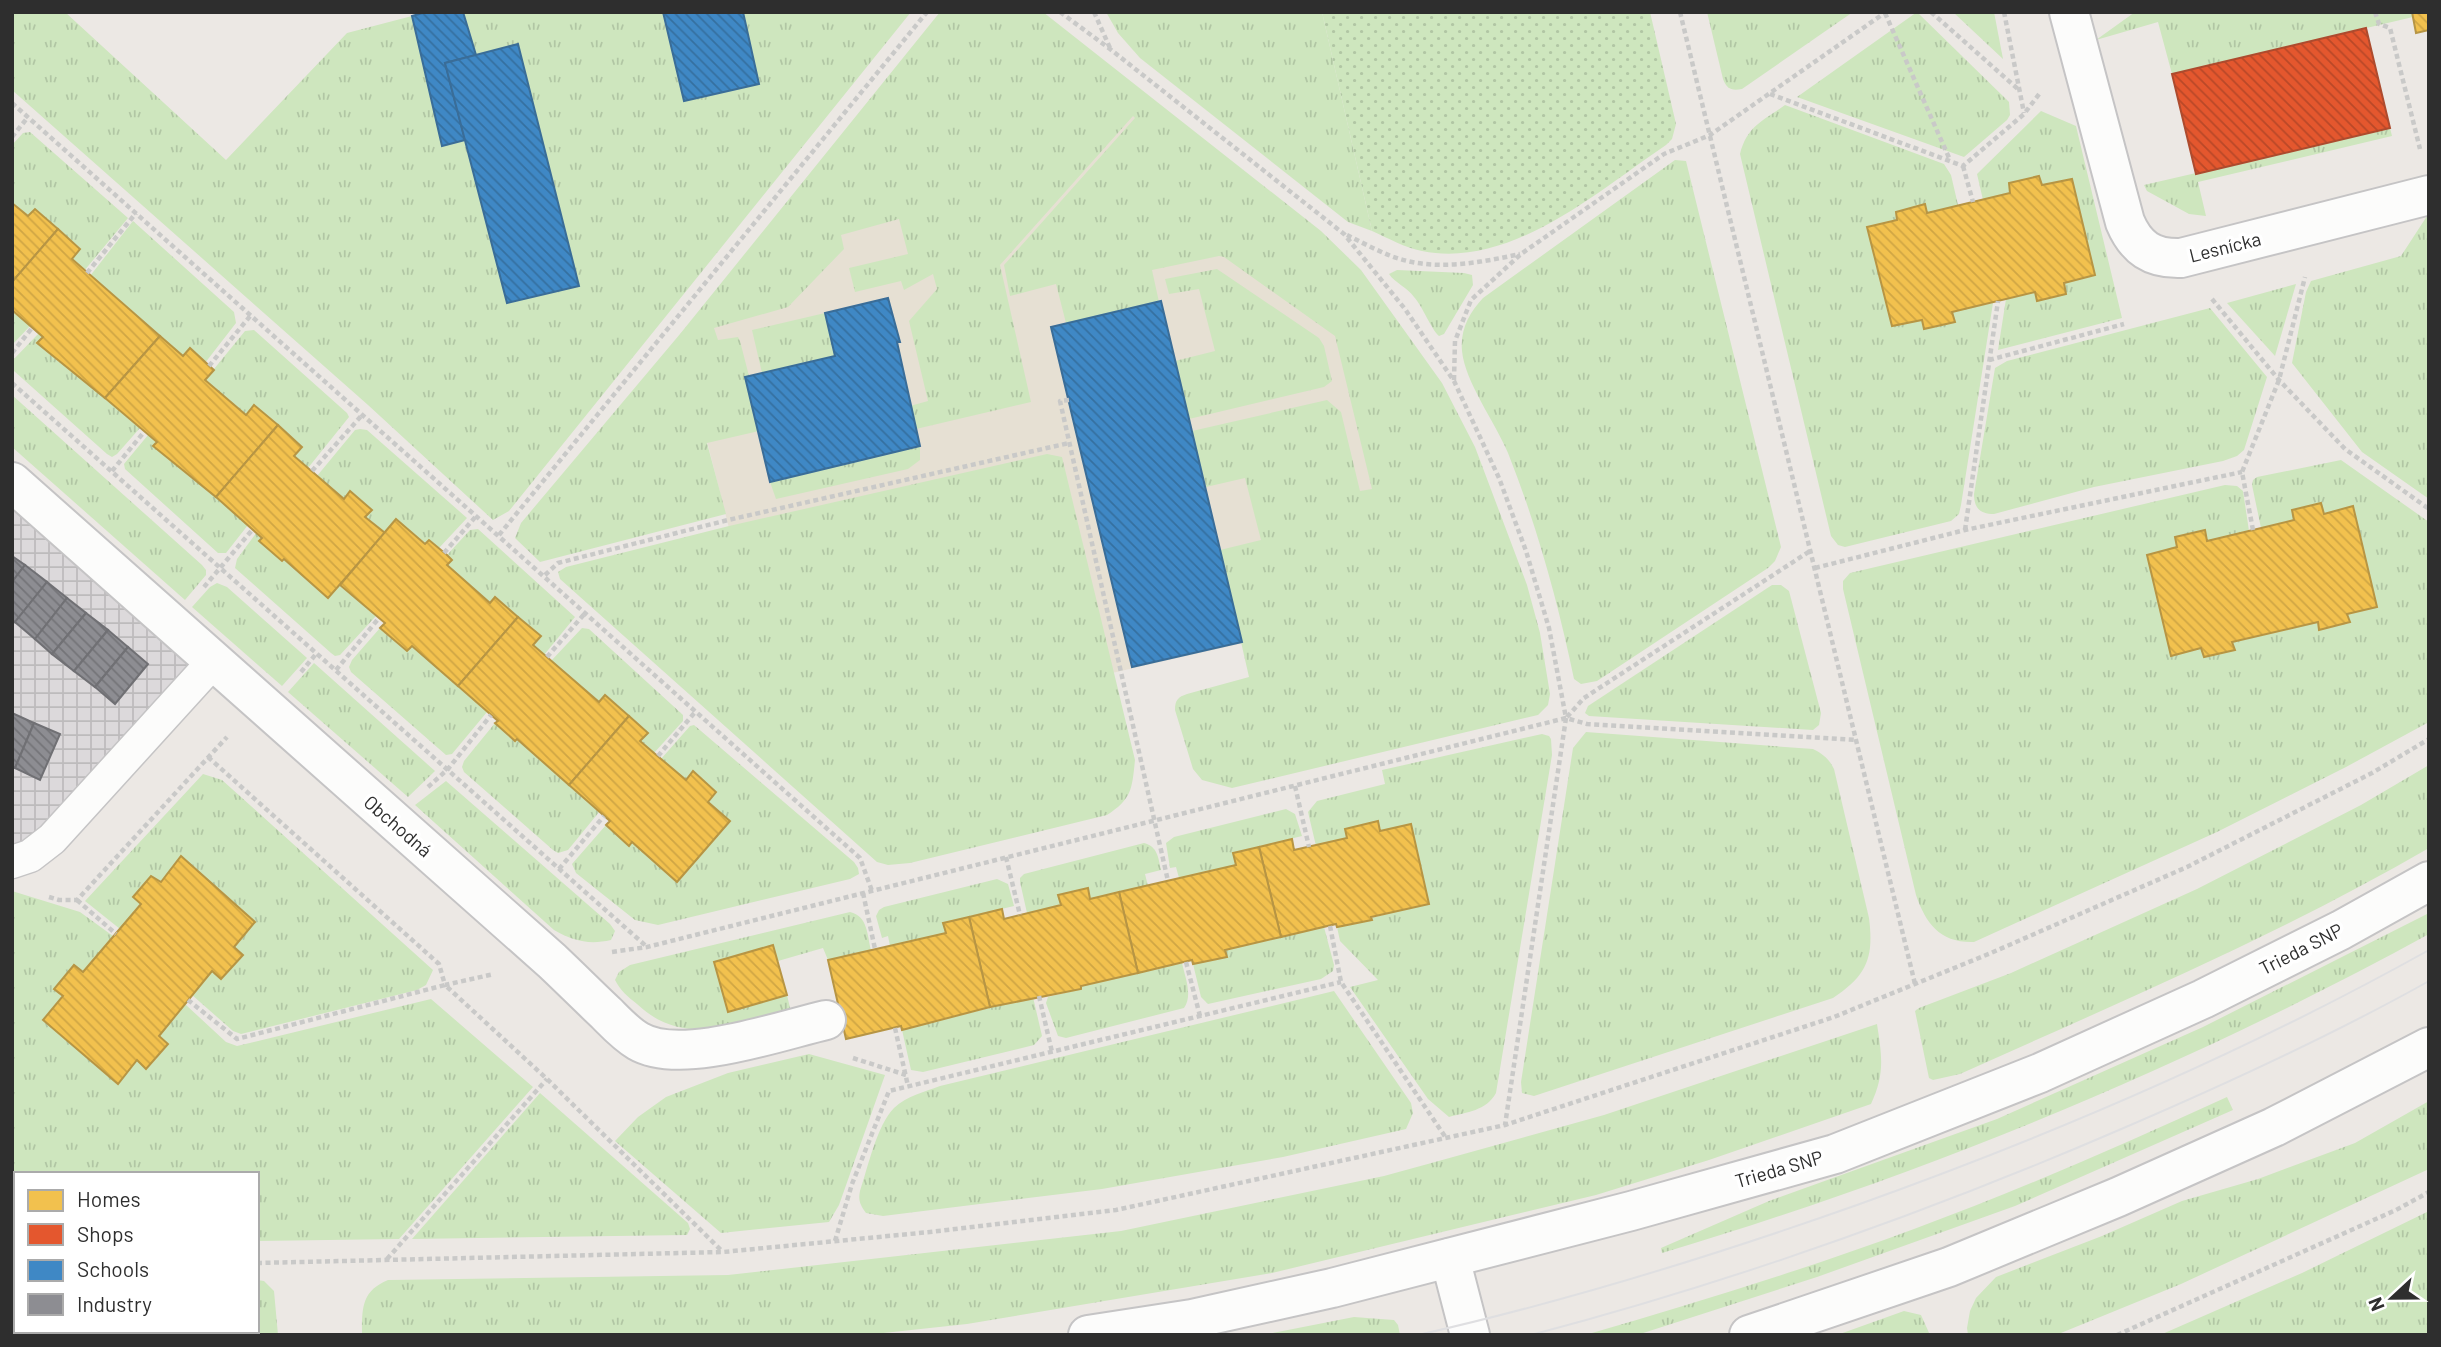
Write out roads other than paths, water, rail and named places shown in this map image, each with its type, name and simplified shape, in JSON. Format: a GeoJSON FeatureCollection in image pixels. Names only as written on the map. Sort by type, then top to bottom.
{"type":"FeatureCollection","features":[{"type":"Feature","properties":{"kind":"street","name":"Lesnícka"},"geometry":{"type":"LineString","coordinates":[[2069,12],[2130,235],[2140,248],[2153,255],[2167,259],[2181,258],[2429,195]]}},
{"type":"Feature","properties":{"kind":"street","name":"Obchodná"},"geometry":{"type":"LineString","coordinates":[[12,482],[552,961],[638,1042],[656,1049],[680,1052],[826,1020]]}},
{"type":"Feature","properties":{"kind":"street","name":"Trieda SNP"},"geometry":{"type":"LineString","coordinates":[[1088,1335],[1192,1320],[1332,1288],[1631,1211],[1835,1154],[2040,1073],[2203,999],[2341,930],[2429,881]]}},
{"type":"Feature","properties":{"kind":"street"},"geometry":{"type":"LineString","coordinates":[[1749,1335],[1949,1267],[2118,1197],[2274,1127],[2429,1047]]}},
{"type":"Feature","properties":{"kind":"street"},"geometry":{"type":"LineString","coordinates":[[1450,1258],[1470,1335]]}},
{"type":"Feature","properties":{"kind":"lane"},"geometry":{"type":"LineString","coordinates":[[12,862],[30,856],[52,839],[213,663]]}},
{"type":"Feature","properties":{"kind":"tram line"},"geometry":{"type":"LineString","coordinates":[[1418,1335],[1530,1308],[1694,1260],[1930,1178],[2148,1090],[2290,1023],[2429,950]]}},
{"type":"Feature","properties":{"kind":"tram line"},"geometry":{"type":"LineString","coordinates":[[1531,1335],[1755,1268],[1975,1189],[2237,1078],[2353,1022],[2429,981]]}}]}
